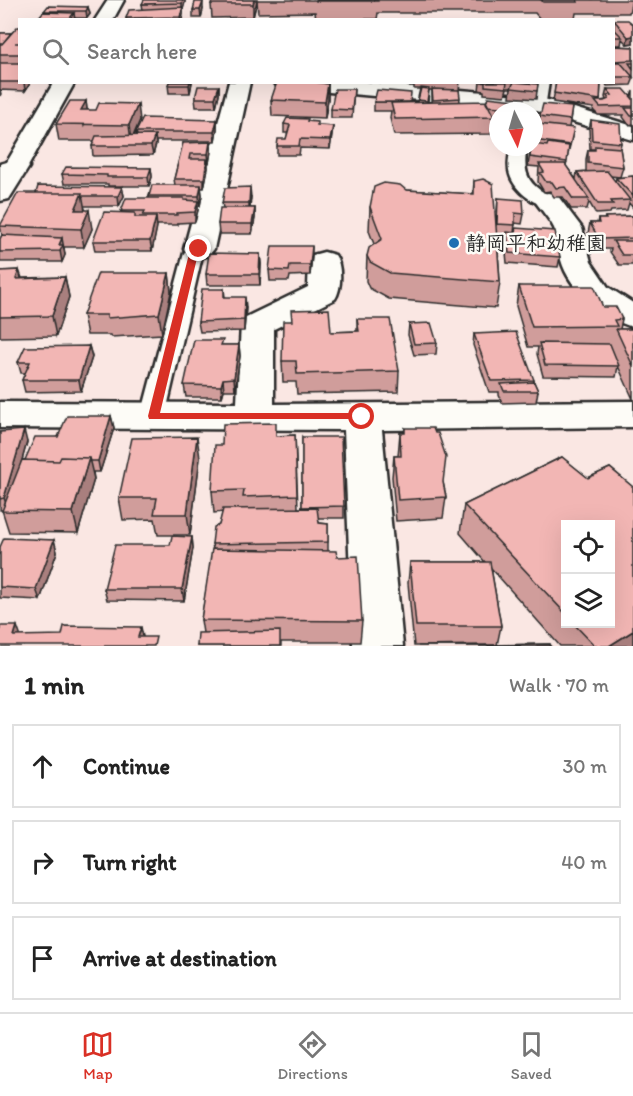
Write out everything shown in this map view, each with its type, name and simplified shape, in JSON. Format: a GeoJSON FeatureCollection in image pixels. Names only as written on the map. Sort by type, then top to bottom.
{"type":"FeatureCollection","features":[{"type":"Feature","properties":{"kind":"street"},"geometry":{"type":"LineString","coordinates":[[105,18],[116,0]]}},
{"type":"Feature","properties":{"kind":"street"},"geometry":{"type":"LineString","coordinates":[[0,193],[8,170],[64,84]]}},
{"type":"Feature","properties":{"kind":"street"},"geometry":{"type":"LineString","coordinates":[[199,249],[240,84]]}},
{"type":"Feature","properties":{"kind":"street"},"geometry":{"type":"LineString","coordinates":[[319,84],[471,90],[515,102]]}},
{"type":"Feature","properties":{"kind":"street"},"geometry":{"type":"LineString","coordinates":[[543,110],[633,133]]}},
{"type":"Feature","properties":{"kind":"street"},"geometry":{"type":"LineString","coordinates":[[548,201],[568,228],[576,262],[597,294],[633,317]]}},
{"type":"Feature","properties":{"kind":"street"},"geometry":{"type":"LineString","coordinates":[[255,416],[258,324],[324,292],[324,261]]}},
{"type":"Feature","properties":{"kind":"street"},"geometry":{"type":"LineString","coordinates":[[0,415],[362,417],[633,414]]}},
{"type":"Feature","properties":{"kind":"street"},"geometry":{"type":"LineString","coordinates":[[362,417],[378,646]]}},
{"type":"Feature","properties":{"kind":"lane"},"geometry":{"type":"LineString","coordinates":[[535,102],[541,84]]}},
{"type":"Feature","properties":{"kind":"lane"},"geometry":{"type":"LineString","coordinates":[[516,156],[514,164],[516,173],[532,194],[548,201]]}},
{"type":"Feature","properties":{"kind":"lane"},"geometry":{"type":"LineString","coordinates":[[153,416],[194,254],[199,249]]}},
{"type":"Feature","properties":{"kind":"building"},"geometry":{"type":"Polygon","coordinates":[[[144,0],[183,0],[182,3],[142,4],[144,0]]]}},
{"type":"Feature","properties":{"kind":"building"},"geometry":{"type":"Polygon","coordinates":[[[213,0],[254,0],[253,4],[211,4],[213,0]]]}},
{"type":"Feature","properties":{"kind":"building"},"geometry":{"type":"Polygon","coordinates":[[[378,0],[378,1],[316,1],[378,0]]]}},
{"type":"Feature","properties":{"kind":"building"},"geometry":{"type":"Polygon","coordinates":[[[541,0],[577,0],[578,2],[543,2],[541,0]]]}},
{"type":"Feature","properties":{"kind":"building"},"geometry":{"type":"Polygon","coordinates":[[[195,2],[203,2],[200,10],[193,10],[195,2]]]}},
{"type":"Feature","properties":{"kind":"building"},"geometry":{"type":"Polygon","coordinates":[[[48,6],[88,7],[86,11],[44,11],[48,6]]]}},
{"type":"Feature","properties":{"kind":"building"},"geometry":{"type":"Polygon","coordinates":[[[183,7],[180,17],[126,18],[129,10],[183,7]]]}},
{"type":"Feature","properties":{"kind":"building"},"geometry":{"type":"Polygon","coordinates":[[[43,12],[74,13],[70,18],[38,18],[43,12]]]}},
{"type":"Feature","properties":{"kind":"building"},"geometry":{"type":"Polygon","coordinates":[[[615,20],[628,20],[633,24],[633,36],[628,37],[615,20]]]}},
{"type":"Feature","properties":{"kind":"building"},"geometry":{"type":"Polygon","coordinates":[[[17,27],[18,54],[0,54],[0,44],[17,27]]]}},
{"type":"Feature","properties":{"kind":"building"},"geometry":{"type":"Polygon","coordinates":[[[615,30],[622,37],[615,37],[615,30]]]}},
{"type":"Feature","properties":{"kind":"building"},"geometry":{"type":"Polygon","coordinates":[[[0,33],[11,33],[2,44],[0,44],[0,33]]]}},
{"type":"Feature","properties":{"kind":"building"},"geometry":{"type":"Polygon","coordinates":[[[615,46],[633,47],[633,60],[615,61],[615,46]]]}},
{"type":"Feature","properties":{"kind":"building"},"geometry":{"type":"Polygon","coordinates":[[[615,62],[620,62],[633,77],[615,77],[615,62]]]}},
{"type":"Feature","properties":{"kind":"building"},"geometry":{"type":"Polygon","coordinates":[[[0,63],[18,63],[18,82],[0,82],[0,63]]]}},
{"type":"Feature","properties":{"kind":"building"},"geometry":{"type":"Polygon","coordinates":[[[276,84],[328,84],[325,102],[271,100],[276,84]]]}},
{"type":"Feature","properties":{"kind":"building"},"geometry":{"type":"Polygon","coordinates":[[[485,84],[507,84],[506,88],[485,86],[485,84]]]}},
{"type":"Feature","properties":{"kind":"building"},"geometry":{"type":"Polygon","coordinates":[[[513,84],[538,84],[537,91],[511,88],[513,84]]]}},
{"type":"Feature","properties":{"kind":"building"},"geometry":{"type":"Polygon","coordinates":[[[556,84],[601,84],[600,100],[554,93],[556,84]]]}},
{"type":"Feature","properties":{"kind":"building"},"geometry":{"type":"Polygon","coordinates":[[[198,86],[219,86],[215,98],[195,98],[198,86]]]}},
{"type":"Feature","properties":{"kind":"building"},"geometry":{"type":"Polygon","coordinates":[[[421,88],[429,89],[427,101],[418,100],[421,88]]]}},
{"type":"Feature","properties":{"kind":"building"},"geometry":{"type":"Polygon","coordinates":[[[335,89],[354,89],[352,110],[331,109],[335,89]]]}},
{"type":"Feature","properties":{"kind":"building"},"geometry":{"type":"Polygon","coordinates":[[[432,89],[459,90],[460,98],[433,100],[432,89]]]}},
{"type":"Feature","properties":{"kind":"building"},"geometry":{"type":"Polygon","coordinates":[[[607,89],[624,89],[633,99],[633,106],[600,107],[595,101],[604,101],[609,99],[607,96],[612,95],[607,89]]]}},
{"type":"Feature","properties":{"kind":"building"},"geometry":{"type":"Polygon","coordinates":[[[377,90],[411,93],[410,102],[374,102],[377,90]]]}},
{"type":"Feature","properties":{"kind":"building"},"geometry":{"type":"Polygon","coordinates":[[[488,97],[524,101],[489,102],[489,106],[486,103],[488,97]]]}},
{"type":"Feature","properties":{"kind":"building"},"geometry":{"type":"Polygon","coordinates":[[[70,101],[86,101],[81,110],[96,110],[99,103],[138,104],[129,125],[56,124],[70,101]]]}},
{"type":"Feature","properties":{"kind":"building"},"geometry":{"type":"Polygon","coordinates":[[[486,101],[489,107],[489,117],[395,119],[391,103],[486,101]]]}},
{"type":"Feature","properties":{"kind":"building"},"geometry":{"type":"Polygon","coordinates":[[[543,104],[572,107],[570,120],[543,116],[543,104]]]}},
{"type":"Feature","properties":{"kind":"building"},"geometry":{"type":"Polygon","coordinates":[[[625,108],[633,108],[633,116],[631,116],[625,108]]]}},
{"type":"Feature","properties":{"kind":"building"},"geometry":{"type":"Polygon","coordinates":[[[143,118],[217,120],[214,132],[136,132],[143,118]]]}},
{"type":"Feature","properties":{"kind":"building"},"geometry":{"type":"Polygon","coordinates":[[[287,118],[308,119],[307,121],[317,122],[317,125],[333,126],[330,140],[300,139],[299,146],[277,146],[278,139],[286,139],[290,125],[284,124],[287,118]]]}},
{"type":"Feature","properties":{"kind":"building"},"geometry":{"type":"Polygon","coordinates":[[[591,120],[620,124],[621,143],[592,140],[591,120]]]}},
{"type":"Feature","properties":{"kind":"building"},"geometry":{"type":"Polygon","coordinates":[[[543,125],[574,128],[570,145],[543,141],[543,125]]]}},
{"type":"Feature","properties":{"kind":"building"},"geometry":{"type":"Polygon","coordinates":[[[155,135],[151,146],[92,146],[96,136],[155,135]]]}},
{"type":"Feature","properties":{"kind":"building"},"geometry":{"type":"Polygon","coordinates":[[[210,142],[208,154],[190,154],[189,159],[207,159],[204,179],[174,179],[183,143],[210,142]]]}},
{"type":"Feature","properties":{"kind":"building"},"geometry":{"type":"Polygon","coordinates":[[[548,143],[569,146],[567,162],[530,157],[543,156],[543,145],[547,146],[548,143]]]}},
{"type":"Feature","properties":{"kind":"building"},"geometry":{"type":"Polygon","coordinates":[[[595,146],[620,148],[623,167],[588,163],[588,150],[595,150],[595,146]]]}},
{"type":"Feature","properties":{"kind":"building"},"geometry":{"type":"Polygon","coordinates":[[[539,164],[565,164],[589,199],[573,199],[565,187],[556,188],[552,182],[546,182],[540,173],[544,172],[539,164]]]}},
{"type":"Feature","properties":{"kind":"building"},"geometry":{"type":"Polygon","coordinates":[[[66,167],[151,168],[148,177],[107,177],[107,175],[62,174],[66,167]]]}},
{"type":"Feature","properties":{"kind":"building"},"geometry":{"type":"Polygon","coordinates":[[[607,171],[630,200],[611,201],[613,204],[598,204],[577,172],[607,171]]]}},
{"type":"Feature","properties":{"kind":"building"},"geometry":{"type":"Polygon","coordinates":[[[633,176],[633,196],[616,178],[633,176]]]}},
{"type":"Feature","properties":{"kind":"building"},"geometry":{"type":"Polygon","coordinates":[[[483,179],[493,184],[500,282],[390,273],[370,262],[367,256],[369,248],[382,239],[370,207],[374,187],[384,183],[400,185],[406,190],[474,194],[474,181],[483,179]]]}},
{"type":"Feature","properties":{"kind":"building"},"geometry":{"type":"Polygon","coordinates":[[[152,185],[201,185],[199,196],[149,196],[152,185]]]}},
{"type":"Feature","properties":{"kind":"building"},"geometry":{"type":"Polygon","coordinates":[[[38,186],[122,187],[118,196],[82,196],[82,193],[36,193],[38,186]]]}},
{"type":"Feature","properties":{"kind":"building"},"geometry":{"type":"Polygon","coordinates":[[[250,187],[249,203],[222,203],[225,188],[250,187]]]}},
{"type":"Feature","properties":{"kind":"building"},"geometry":{"type":"Polygon","coordinates":[[[18,193],[82,193],[75,210],[89,210],[81,229],[0,226],[18,193]]]}},
{"type":"Feature","properties":{"kind":"building"},"geometry":{"type":"Polygon","coordinates":[[[126,198],[184,198],[184,200],[198,201],[195,212],[177,213],[177,215],[143,215],[145,211],[121,211],[126,198]]]}},
{"type":"Feature","properties":{"kind":"building"},"geometry":{"type":"Polygon","coordinates":[[[498,198],[523,200],[524,214],[515,213],[515,225],[497,224],[498,198]]]}},
{"type":"Feature","properties":{"kind":"building"},"geometry":{"type":"Polygon","coordinates":[[[220,208],[255,208],[252,224],[218,224],[220,208]]]}},
{"type":"Feature","properties":{"kind":"building"},"geometry":{"type":"Polygon","coordinates":[[[104,212],[135,213],[135,217],[156,217],[150,241],[93,241],[104,212]]]}},
{"type":"Feature","properties":{"kind":"building"},"geometry":{"type":"Polygon","coordinates":[[[633,216],[633,238],[599,239],[590,223],[599,223],[598,219],[606,219],[605,217],[633,216]]]}},
{"type":"Feature","properties":{"kind":"building"},"geometry":{"type":"Polygon","coordinates":[[[515,228],[555,231],[560,257],[509,253],[507,232],[516,233],[515,228]]]}},
{"type":"Feature","properties":{"kind":"building"},"geometry":{"type":"Polygon","coordinates":[[[2,235],[62,238],[59,245],[63,245],[60,251],[0,252],[2,235]]]}},
{"type":"Feature","properties":{"kind":"building"},"geometry":{"type":"Polygon","coordinates":[[[613,241],[633,241],[633,255],[622,255],[613,241]]]}},
{"type":"Feature","properties":{"kind":"building"},"geometry":{"type":"Polygon","coordinates":[[[272,246],[312,246],[310,265],[290,265],[289,271],[269,270],[272,246]]]}},
{"type":"Feature","properties":{"kind":"building"},"geometry":{"type":"Polygon","coordinates":[[[209,253],[260,254],[259,274],[206,274],[209,253]]]}},
{"type":"Feature","properties":{"kind":"building"},"geometry":{"type":"Polygon","coordinates":[[[19,270],[16,279],[65,277],[52,316],[0,317],[0,271],[19,270]]]}},
{"type":"Feature","properties":{"kind":"building"},"geometry":{"type":"Polygon","coordinates":[[[98,273],[169,273],[159,314],[107,318],[107,315],[83,315],[98,273]]]}},
{"type":"Feature","properties":{"kind":"building"},"geometry":{"type":"Polygon","coordinates":[[[519,286],[594,286],[603,307],[616,307],[622,319],[614,320],[617,326],[532,327],[519,286]]]}},
{"type":"Feature","properties":{"kind":"building"},"geometry":{"type":"Polygon","coordinates":[[[202,289],[224,289],[224,297],[245,297],[244,320],[198,322],[202,289]]]}},
{"type":"Feature","properties":{"kind":"building"},"geometry":{"type":"Polygon","coordinates":[[[329,309],[331,332],[359,331],[357,319],[390,319],[399,371],[297,374],[296,361],[282,361],[283,321],[292,321],[291,310],[329,309]]]}},
{"type":"Feature","properties":{"kind":"building"},"geometry":{"type":"Polygon","coordinates":[[[431,323],[437,343],[414,344],[409,324],[431,323]]]}},
{"type":"Feature","properties":{"kind":"building"},"geometry":{"type":"Polygon","coordinates":[[[616,329],[633,329],[633,366],[616,329]]]}},
{"type":"Feature","properties":{"kind":"building"},"geometry":{"type":"Polygon","coordinates":[[[516,332],[534,380],[491,381],[474,334],[516,332]]]}},
{"type":"Feature","properties":{"kind":"building"},"geometry":{"type":"Polygon","coordinates":[[[194,340],[223,340],[221,345],[239,345],[234,378],[223,379],[221,386],[184,385],[194,340]]]}},
{"type":"Feature","properties":{"kind":"building"},"geometry":{"type":"Polygon","coordinates":[[[539,343],[610,344],[619,366],[545,365],[539,343]]]}},
{"type":"Feature","properties":{"kind":"building"},"geometry":{"type":"Polygon","coordinates":[[[89,346],[79,380],[22,380],[30,362],[18,362],[25,347],[89,346]]]}},
{"type":"Feature","properties":{"kind":"building"},"geometry":{"type":"Polygon","coordinates":[[[534,382],[538,391],[504,391],[501,384],[534,382]]]}},
{"type":"Feature","properties":{"kind":"building"},"geometry":{"type":"Polygon","coordinates":[[[67,416],[111,416],[98,461],[90,461],[89,458],[61,457],[59,461],[25,460],[35,437],[58,437],[67,416]]]}},
{"type":"Feature","properties":{"kind":"building"},"geometry":{"type":"Polygon","coordinates":[[[276,423],[276,436],[295,435],[297,495],[243,497],[244,490],[212,491],[215,445],[222,445],[223,424],[276,423]]]}},
{"type":"Feature","properties":{"kind":"building"},"geometry":{"type":"Polygon","coordinates":[[[405,428],[433,428],[435,433],[438,433],[446,457],[443,482],[446,497],[398,500],[394,456],[401,456],[400,433],[405,433],[405,428]]]}},
{"type":"Feature","properties":{"kind":"building"},"geometry":{"type":"Polygon","coordinates":[[[24,430],[4,498],[0,499],[0,432],[24,430]]]}},
{"type":"Feature","properties":{"kind":"building"},"geometry":{"type":"Polygon","coordinates":[[[197,437],[187,514],[154,514],[157,498],[119,498],[132,438],[197,437]]]}},
{"type":"Feature","properties":{"kind":"building"},"geometry":{"type":"Polygon","coordinates":[[[302,437],[341,437],[344,506],[302,507],[302,437]]]}},
{"type":"Feature","properties":{"kind":"building"},"geometry":{"type":"Polygon","coordinates":[[[61,457],[89,458],[73,512],[2,511],[22,460],[59,461],[61,457]]]}},
{"type":"Feature","properties":{"kind":"building"},"geometry":{"type":"Polygon","coordinates":[[[562,457],[588,478],[610,468],[633,487],[633,631],[609,646],[595,646],[578,628],[615,628],[615,520],[561,520],[561,609],[464,505],[562,457]]]}},
{"type":"Feature","properties":{"kind":"building"},"geometry":{"type":"Polygon","coordinates":[[[317,508],[319,523],[328,524],[328,542],[212,544],[214,527],[219,525],[223,509],[317,508]]]}},
{"type":"Feature","properties":{"kind":"building"},"geometry":{"type":"Polygon","coordinates":[[[172,536],[192,537],[182,589],[104,589],[115,545],[170,545],[172,536]]]}},
{"type":"Feature","properties":{"kind":"building"},"geometry":{"type":"Polygon","coordinates":[[[4,538],[54,540],[36,589],[0,587],[0,547],[4,538]]]}},
{"type":"Feature","properties":{"kind":"building"},"geometry":{"type":"Polygon","coordinates":[[[212,549],[336,551],[337,557],[358,556],[362,621],[201,620],[212,549]]]}},
{"type":"Feature","properties":{"kind":"building"},"geometry":{"type":"Polygon","coordinates":[[[410,562],[490,562],[501,626],[416,626],[410,562]]]}},
{"type":"Feature","properties":{"kind":"building"},"geometry":{"type":"Polygon","coordinates":[[[0,626],[17,626],[14,636],[62,635],[64,626],[141,627],[138,637],[156,637],[154,646],[0,646],[0,626]]]}},
{"type":"Feature","properties":{"kind":"building"},"geometry":{"type":"Polygon","coordinates":[[[280,631],[280,646],[197,646],[198,633],[280,631]]]}},
{"type":"Feature","properties":{"kind":"building"},"geometry":{"type":"Polygon","coordinates":[[[550,644],[551,646],[418,646],[550,644]]]}},
{"type":"Feature","properties":{"kind":"place","name":"静岡平和幼稚園"},"geometry":{"type":"Point","coordinates":[454,243]}},
{"type":"Feature","properties":{"kind":"route"},"geometry":{"type":"LineString","coordinates":[[199,249],[194,254],[153,416],[362,417]]}}]}
